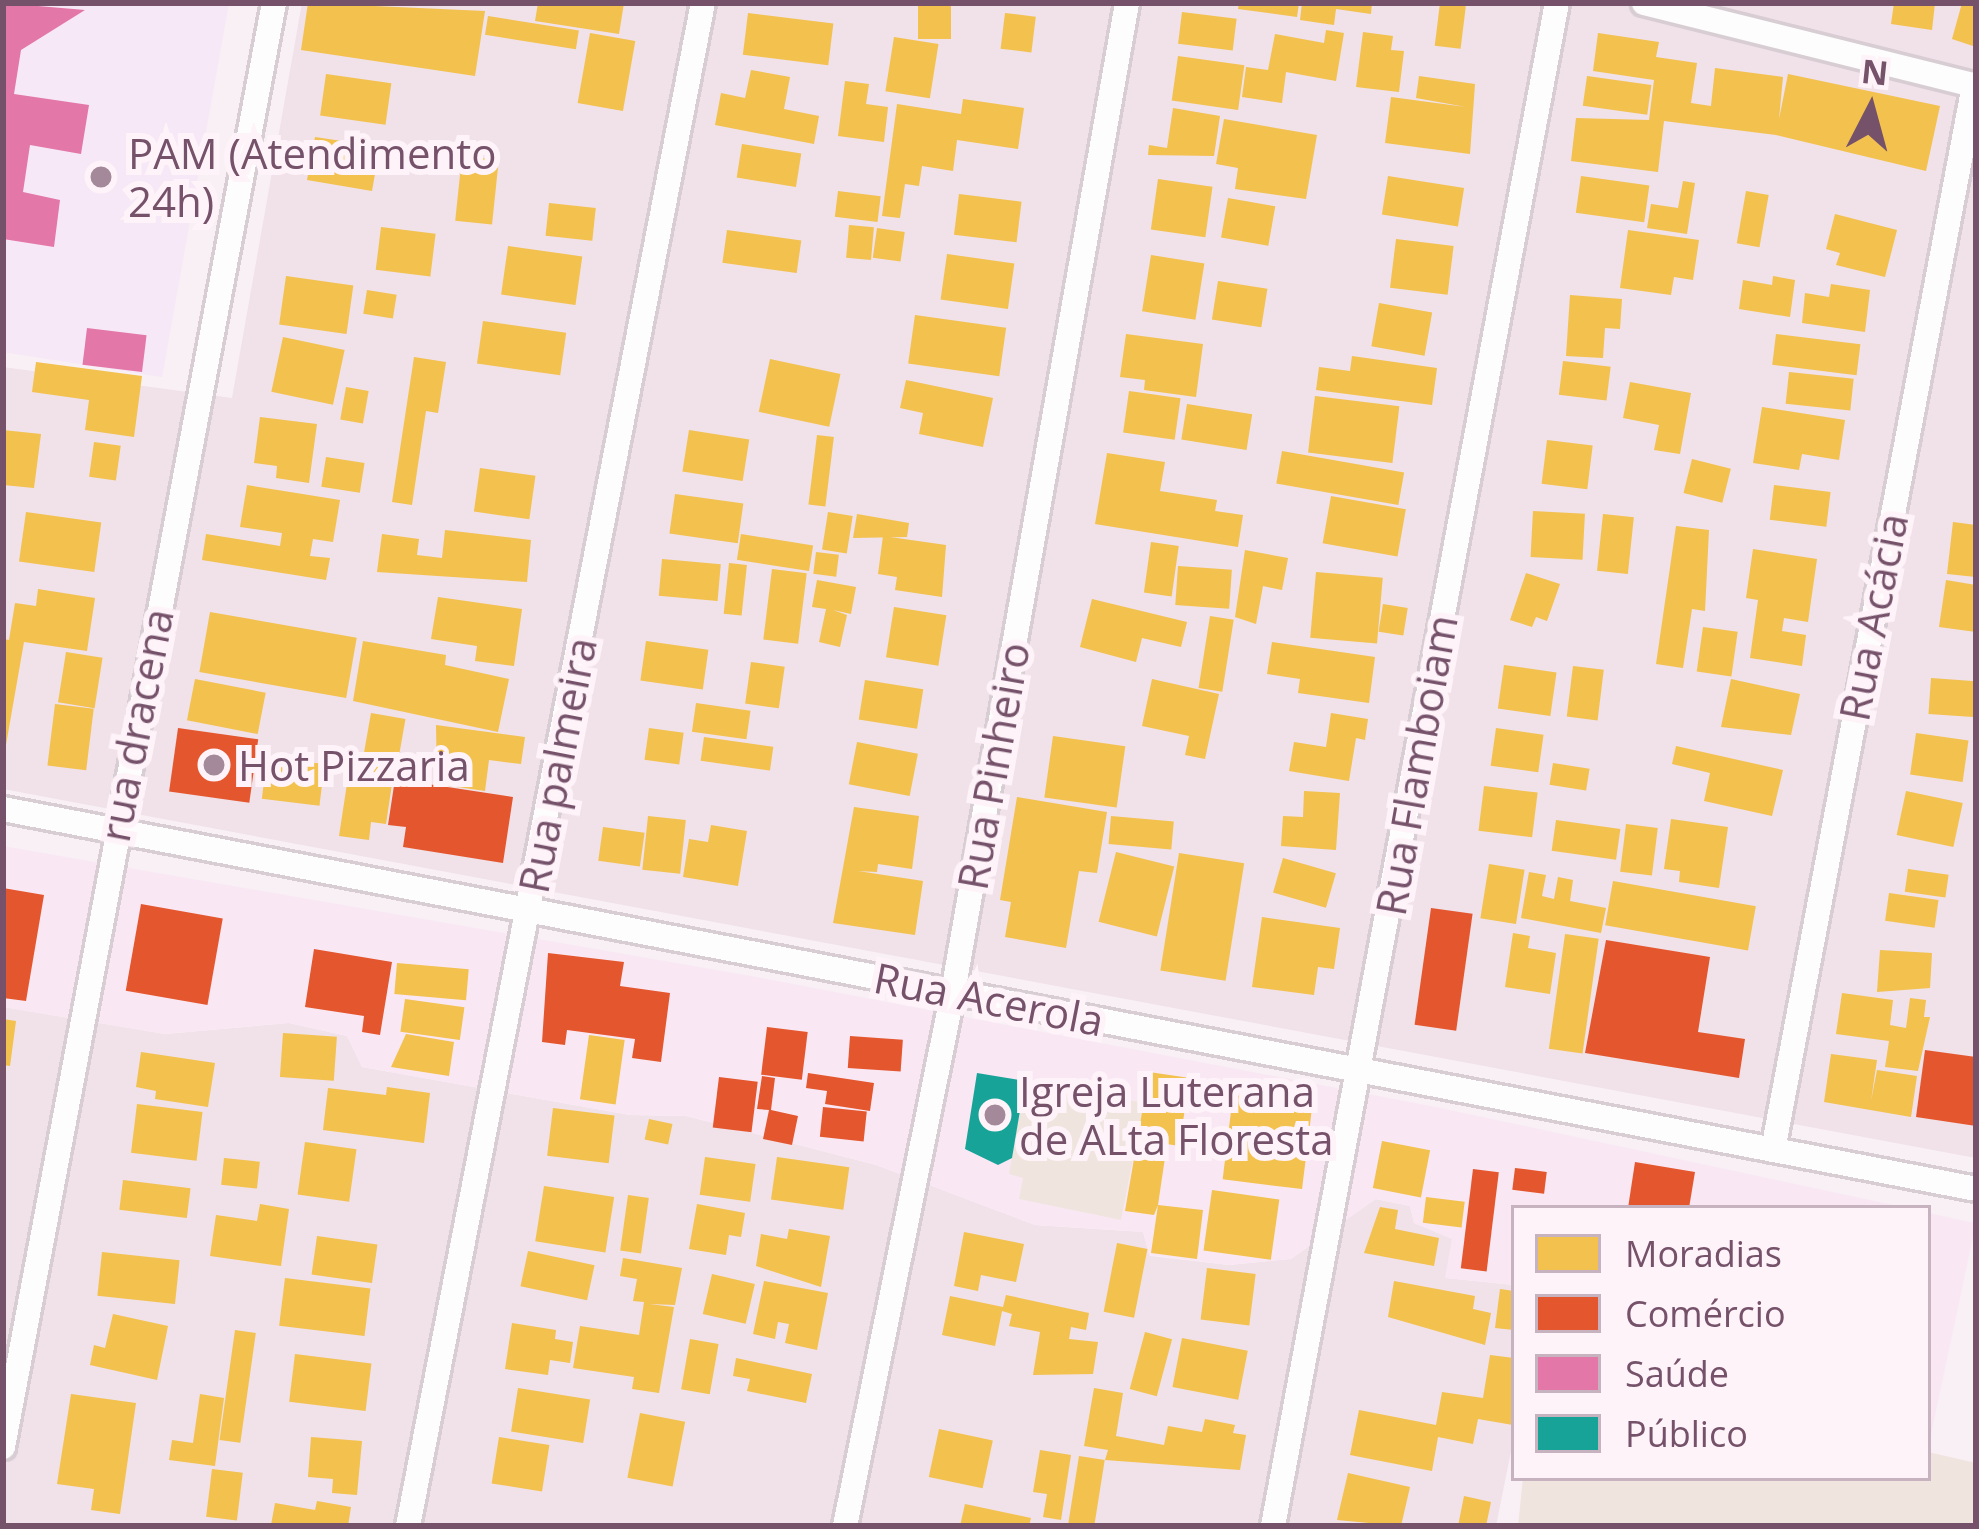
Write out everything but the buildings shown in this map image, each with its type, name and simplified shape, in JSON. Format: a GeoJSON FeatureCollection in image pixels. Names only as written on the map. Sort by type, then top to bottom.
{"type":"FeatureCollection","features":[{"type":"Feature","properties":{"kind":"street","name":"rua dracena"},"geometry":{"type":"LineString","coordinates":[[3,1448],[274,3]]}},
{"type":"Feature","properties":{"kind":"street","name":"Rua palmeira"},"geometry":{"type":"LineString","coordinates":[[408,1526],[703,3]]}},
{"type":"Feature","properties":{"kind":"street","name":"Rua Pinheiro"},"geometry":{"type":"LineString","coordinates":[[845,1526],[953,992],[1127,3]]}},
{"type":"Feature","properties":{"kind":"street","name":"Rua Flamboiam"},"geometry":{"type":"LineString","coordinates":[[1273,1526],[1557,3]]}},
{"type":"Feature","properties":{"kind":"street"},"geometry":{"type":"LineString","coordinates":[[1644,3],[1731,14],[1975,86]]}},
{"type":"Feature","properties":{"kind":"street","name":"Rua Acácia"},"geometry":{"type":"LineString","coordinates":[[1773,1150],[1975,86]]}},
{"type":"Feature","properties":{"kind":"street","name":"Rua Acerola"},"geometry":{"type":"LineString","coordinates":[[3,809],[1976,1189]]}},
{"type":"Feature","properties":{"kind":"shaded area","name":"PAM (Atendimento 24h)"},"geometry":{"type":"Polygon","coordinates":[[[3,3],[229,3],[162,377],[3,352],[3,3]]]}},
{"type":"Feature","properties":{"kind":"shaded area"},"geometry":{"type":"Polygon","coordinates":[[[302,3],[1976,3],[1976,1158],[3,789],[3,367],[232,398],[302,3]]]}},
{"type":"Feature","properties":{"kind":"shaded area"},"geometry":{"type":"Polygon","coordinates":[[[3,846],[751,976],[1436,1107],[1893,1205],[1511,1205],[1511,1285],[1445,1278],[1452,1239],[1414,1223],[1410,1206],[1376,1199],[1291,1259],[1229,1265],[1149,1255],[1143,1232],[1035,1225],[876,1165],[686,1116],[630,1115],[362,1067],[347,1036],[289,1023],[165,1034],[3,1007],[3,846]]]}},
{"type":"Feature","properties":{"kind":"shaded area"},"geometry":{"type":"Polygon","coordinates":[[[3,1007],[165,1034],[289,1023],[347,1036],[362,1067],[630,1115],[686,1116],[876,1165],[1035,1225],[1143,1232],[1150,1256],[1229,1265],[1291,1259],[1375,1199],[1410,1206],[1414,1223],[1453,1239],[1446,1278],[1511,1285],[1511,1451],[1496,1526],[3,1526],[3,1007]]]}},
{"type":"Feature","properties":{"kind":"shaded area"},"geometry":{"type":"Polygon","coordinates":[[[1025,1081],[1144,1103],[1121,1220],[1019,1199],[1023,1178],[1009,1174],[1025,1081]]]}},
{"type":"Feature","properties":{"kind":"shaded area"},"geometry":{"type":"Polygon","coordinates":[[[1931,1214],[1976,1223],[1931,1435],[1931,1214]]]}},
{"type":"Feature","properties":{"kind":"shaded area"},"geometry":{"type":"Polygon","coordinates":[[[1931,1453],[1976,1463],[1976,1526],[1518,1526],[1523,1481],[1931,1481],[1931,1453]]]}},
{"type":"Feature","properties":{"kind":"place","name":"PAM (Atendimento 24h)"},"geometry":{"type":"Point","coordinates":[101,177]}},
{"type":"Feature","properties":{"kind":"place","name":"Hot Pizzaria"},"geometry":{"type":"Point","coordinates":[214,765]}},
{"type":"Feature","properties":{"kind":"place","name":"Igreja Luterana de ALta Floresta"},"geometry":{"type":"Point","coordinates":[995,1115]}}]}
